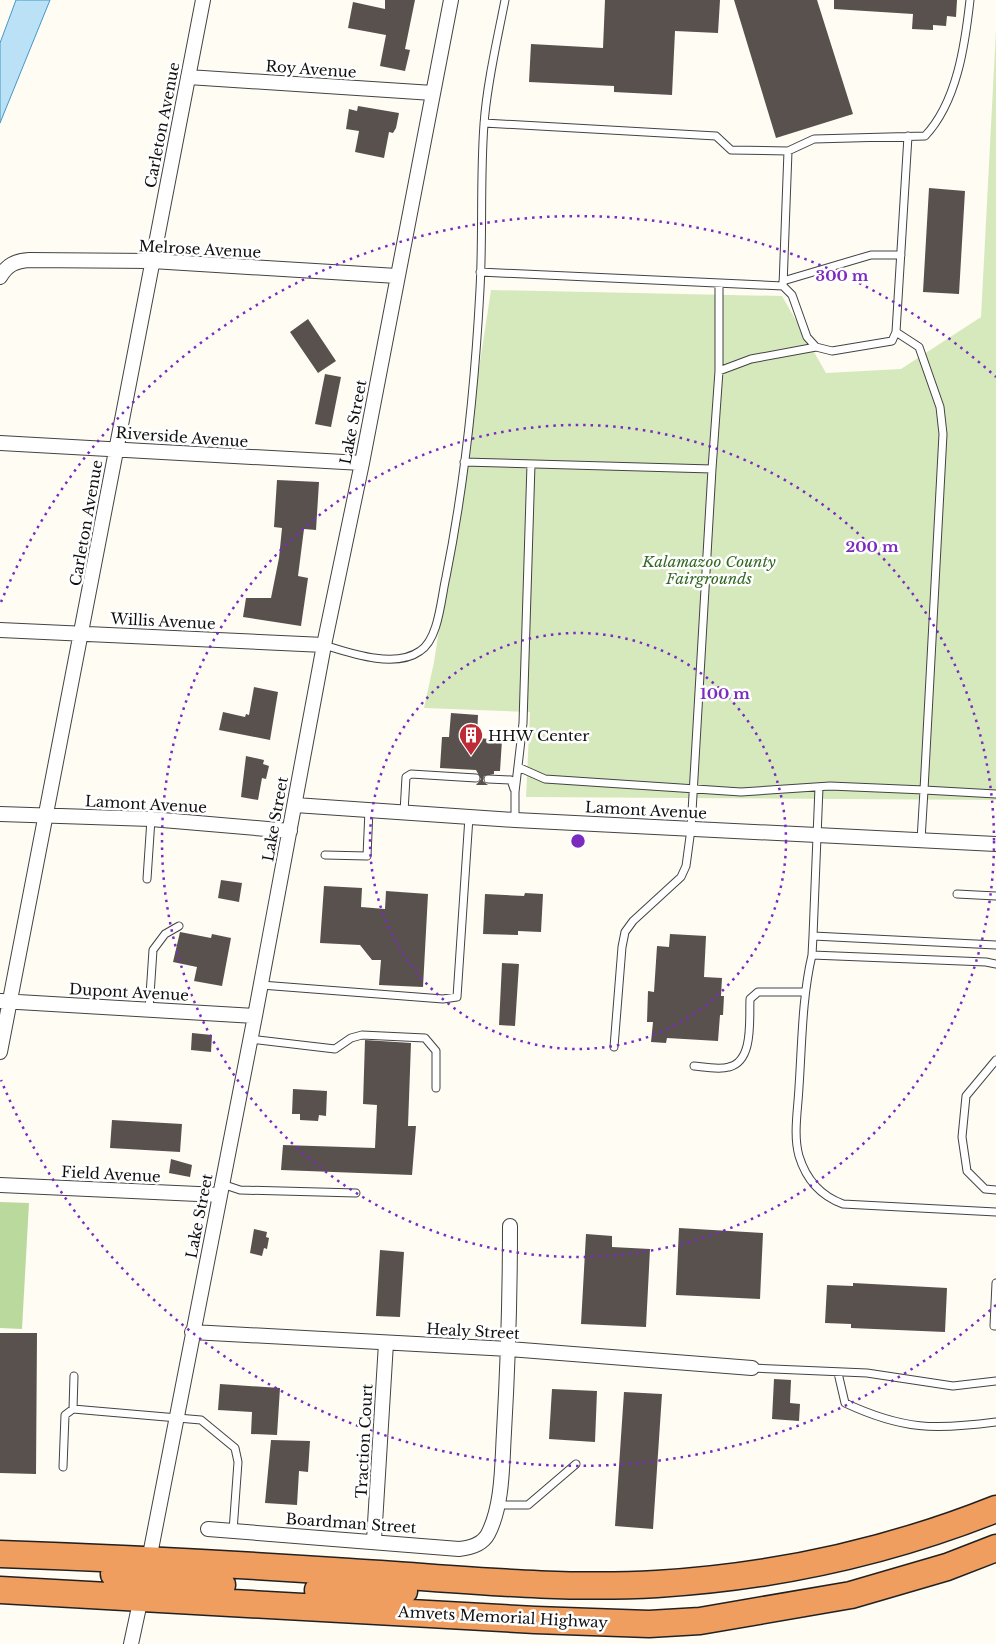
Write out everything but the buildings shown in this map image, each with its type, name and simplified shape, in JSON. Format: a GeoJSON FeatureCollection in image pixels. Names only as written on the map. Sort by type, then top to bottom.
{"type":"FeatureCollection","features":[{"type":"Feature","properties":{"kind":"highway"},"geometry":{"type":"LineString","coordinates":[[0,1569],[82,1572],[259,1588],[395,1592],[458,1588],[478,1580],[539,1584],[655,1584],[757,1573],[822,1562],[944,1530],[996,1509]]}},
{"type":"Feature","properties":{"kind":"highway","name":"Amvets Memorial Highway"},"geometry":{"type":"LineString","coordinates":[[0,1554],[145,1578],[591,1623],[691,1622],[851,1595],[947,1567],[996,1548]]}},
{"type":"Feature","properties":{"kind":"highway","name":"Amvets Memorial Highway"},"geometry":{"type":"LineString","coordinates":[[0,1590],[145,1578]]}},
{"type":"Feature","properties":{"kind":"street","name":"Carleton Avenue"},"geometry":{"type":"LineString","coordinates":[[0,1052],[5,1001],[82,634],[202,0]]}},
{"type":"Feature","properties":{"kind":"street","name":"Lake Street"},"geometry":{"type":"LineString","coordinates":[[131,1644],[255,1016],[324,646],[362,463],[451,0]]}},
{"type":"Feature","properties":{"kind":"street","name":"Roy Avenue"},"geometry":{"type":"LineString","coordinates":[[188,77],[433,93]]}},
{"type":"Feature","properties":{"kind":"street","name":"Melrose Avenue"},"geometry":{"type":"LineString","coordinates":[[2,274],[19,260],[152,261],[397,276]]}},
{"type":"Feature","properties":{"kind":"street","name":"Riverside Avenue"},"geometry":{"type":"LineString","coordinates":[[0,443],[362,463]]}},
{"type":"Feature","properties":{"kind":"street","name":"Willis Avenue"},"geometry":{"type":"LineString","coordinates":[[0,630],[324,646]]}},
{"type":"Feature","properties":{"kind":"street","name":"Lamont Avenue"},"geometry":{"type":"LineString","coordinates":[[295,805],[516,820],[996,844]]}},
{"type":"Feature","properties":{"kind":"street","name":"Lamont Avenue"},"geometry":{"type":"LineString","coordinates":[[0,814],[45,817],[151,819],[290,831]]}},
{"type":"Feature","properties":{"kind":"street","name":"Dupont Avenue"},"geometry":{"type":"LineString","coordinates":[[5,1001],[255,1016]]}},
{"type":"Feature","properties":{"kind":"street","name":"Field Avenue"},"geometry":{"type":"LineString","coordinates":[[0,1185],[221,1189]]}},
{"type":"Feature","properties":{"kind":"street"},"geometry":{"type":"LineString","coordinates":[[496,1505],[501,1470],[509,1349],[510,1226]]}},
{"type":"Feature","properties":{"kind":"street","name":"Healy Street"},"geometry":{"type":"LineString","coordinates":[[192,1332],[509,1349],[752,1368]]}},
{"type":"Feature","properties":{"kind":"street","name":"Traction Court"},"geometry":{"type":"LineString","coordinates":[[374,1540],[386,1343]]}},
{"type":"Feature","properties":{"kind":"street","name":"Boardman Street"},"geometry":{"type":"LineString","coordinates":[[208,1529],[468,1548],[481,1541],[487,1534],[496,1505]]}},
{"type":"Feature","properties":{"kind":"lane"},"geometry":{"type":"LineString","coordinates":[[324,646],[362,656],[383,659],[403,657],[420,651],[434,632],[457,521],[472,392],[480,272],[484,123],[491,71],[505,0]]}},
{"type":"Feature","properties":{"kind":"lane"},"geometry":{"type":"LineString","coordinates":[[484,123],[716,136],[731,150],[788,152],[814,139],[925,136],[935,125],[958,74],[964,53],[970,0]]}},
{"type":"Feature","properties":{"kind":"lane"},"geometry":{"type":"LineString","coordinates":[[719,370],[759,357],[816,347],[832,351],[892,341],[896,332],[908,136]]}},
{"type":"Feature","properties":{"kind":"lane"},"geometry":{"type":"LineString","coordinates":[[788,152],[783,284],[792,295],[807,337],[816,347]]}},
{"type":"Feature","properties":{"kind":"lane"},"geometry":{"type":"LineString","coordinates":[[480,272],[719,284],[783,284],[871,255],[901,255]]}},
{"type":"Feature","properties":{"kind":"lane"},"geometry":{"type":"LineString","coordinates":[[614,1047],[622,947],[626,932],[633,921],[681,877],[686,866],[691,829],[719,370],[719,284]]}},
{"type":"Feature","properties":{"kind":"lane"},"geometry":{"type":"LineString","coordinates":[[896,332],[918,347],[940,407],[943,434],[921,840]]}},
{"type":"Feature","properties":{"kind":"lane"},"geometry":{"type":"LineString","coordinates":[[464,462],[712,469]]}},
{"type":"Feature","properties":{"kind":"lane"},"geometry":{"type":"LineString","coordinates":[[516,820],[515,792],[523,723],[531,464]]}},
{"type":"Feature","properties":{"kind":"lane"},"geometry":{"type":"LineString","coordinates":[[518,767],[545,779],[741,792],[819,787],[996,794]]}},
{"type":"Feature","properties":{"kind":"lane"},"geometry":{"type":"LineString","coordinates":[[404,812],[406,777],[411,774],[476,778]]}},
{"type":"Feature","properties":{"kind":"lane"},"geometry":{"type":"LineString","coordinates":[[488,779],[511,780],[515,792]]}},
{"type":"Feature","properties":{"kind":"lane"},"geometry":{"type":"LineString","coordinates":[[819,787],[812,955],[805,992],[797,1146],[803,1166],[814,1185],[832,1200],[843,1204],[996,1212]]}},
{"type":"Feature","properties":{"kind":"lane"},"geometry":{"type":"LineString","coordinates":[[324,855],[367,856],[369,810]]}},
{"type":"Feature","properties":{"kind":"lane"},"geometry":{"type":"LineString","coordinates":[[261,985],[443,999],[457,997],[469,817]]}},
{"type":"Feature","properties":{"kind":"lane"},"geometry":{"type":"LineString","coordinates":[[147,879],[151,819]]}},
{"type":"Feature","properties":{"kind":"lane"},"geometry":{"type":"LineString","coordinates":[[957,894],[996,896]]}},
{"type":"Feature","properties":{"kind":"lane"},"geometry":{"type":"LineString","coordinates":[[149,1010],[153,950],[165,934],[179,926]]}},
{"type":"Feature","properties":{"kind":"lane"},"geometry":{"type":"LineString","coordinates":[[813,936],[996,945]]}},
{"type":"Feature","properties":{"kind":"lane"},"geometry":{"type":"LineString","coordinates":[[812,955],[986,962],[996,964]]}},
{"type":"Feature","properties":{"kind":"lane"},"geometry":{"type":"LineString","coordinates":[[694,1066],[729,1067],[744,1056],[750,1000],[758,992],[805,992]]}},
{"type":"Feature","properties":{"kind":"lane"},"geometry":{"type":"LineString","coordinates":[[250,1039],[335,1049],[351,1038],[362,1035],[425,1038],[436,1052],[436,1088]]}},
{"type":"Feature","properties":{"kind":"lane"},"geometry":{"type":"LineString","coordinates":[[996,1060],[966,1096],[962,1138],[967,1171],[985,1189],[996,1190]]}},
{"type":"Feature","properties":{"kind":"lane"},"geometry":{"type":"LineString","coordinates":[[221,1189],[356,1194]]}},
{"type":"Feature","properties":{"kind":"lane"},"geometry":{"type":"LineString","coordinates":[[996,1283],[994,1326],[996,1326]]}},
{"type":"Feature","properties":{"kind":"lane"},"geometry":{"type":"LineString","coordinates":[[752,1368],[867,1373],[953,1386],[996,1381]]}},
{"type":"Feature","properties":{"kind":"lane"},"geometry":{"type":"LineString","coordinates":[[838,1373],[845,1403],[873,1416],[924,1428],[956,1427],[996,1422]]}},
{"type":"Feature","properties":{"kind":"lane"},"geometry":{"type":"LineString","coordinates":[[73,1409],[74,1376]]}},
{"type":"Feature","properties":{"kind":"lane"},"geometry":{"type":"LineString","coordinates":[[63,1467],[65,1415],[73,1409],[201,1420],[235,1448],[238,1462],[233,1531]]}},
{"type":"Feature","properties":{"kind":"lane"},"geometry":{"type":"LineString","coordinates":[[496,1505],[528,1505],[576,1464]]}},
{"type":"Feature","properties":{"kind":"green space","name":"Kalamazoo County Fairgrounds"},"geometry":{"type":"Polygon","coordinates":[[[996,30],[996,800],[526,797],[530,712],[424,708],[434,662],[491,290],[782,296],[826,373],[901,369],[981,317],[996,30]]]}},
{"type":"Feature","properties":{"kind":"green space"},"geometry":{"type":"Polygon","coordinates":[[[0,1202],[29,1203],[22,1329],[0,1328],[0,1202]]]}},
{"type":"Feature","properties":{"kind":"water"},"geometry":{"type":"Polygon","coordinates":[[[16,0],[50,0],[0,123],[0,43],[16,0]]]}},
{"type":"Feature","properties":{"kind":"place","name":"HHW Center"},"geometry":{"type":"Point","coordinates":[471,756]}}]}
